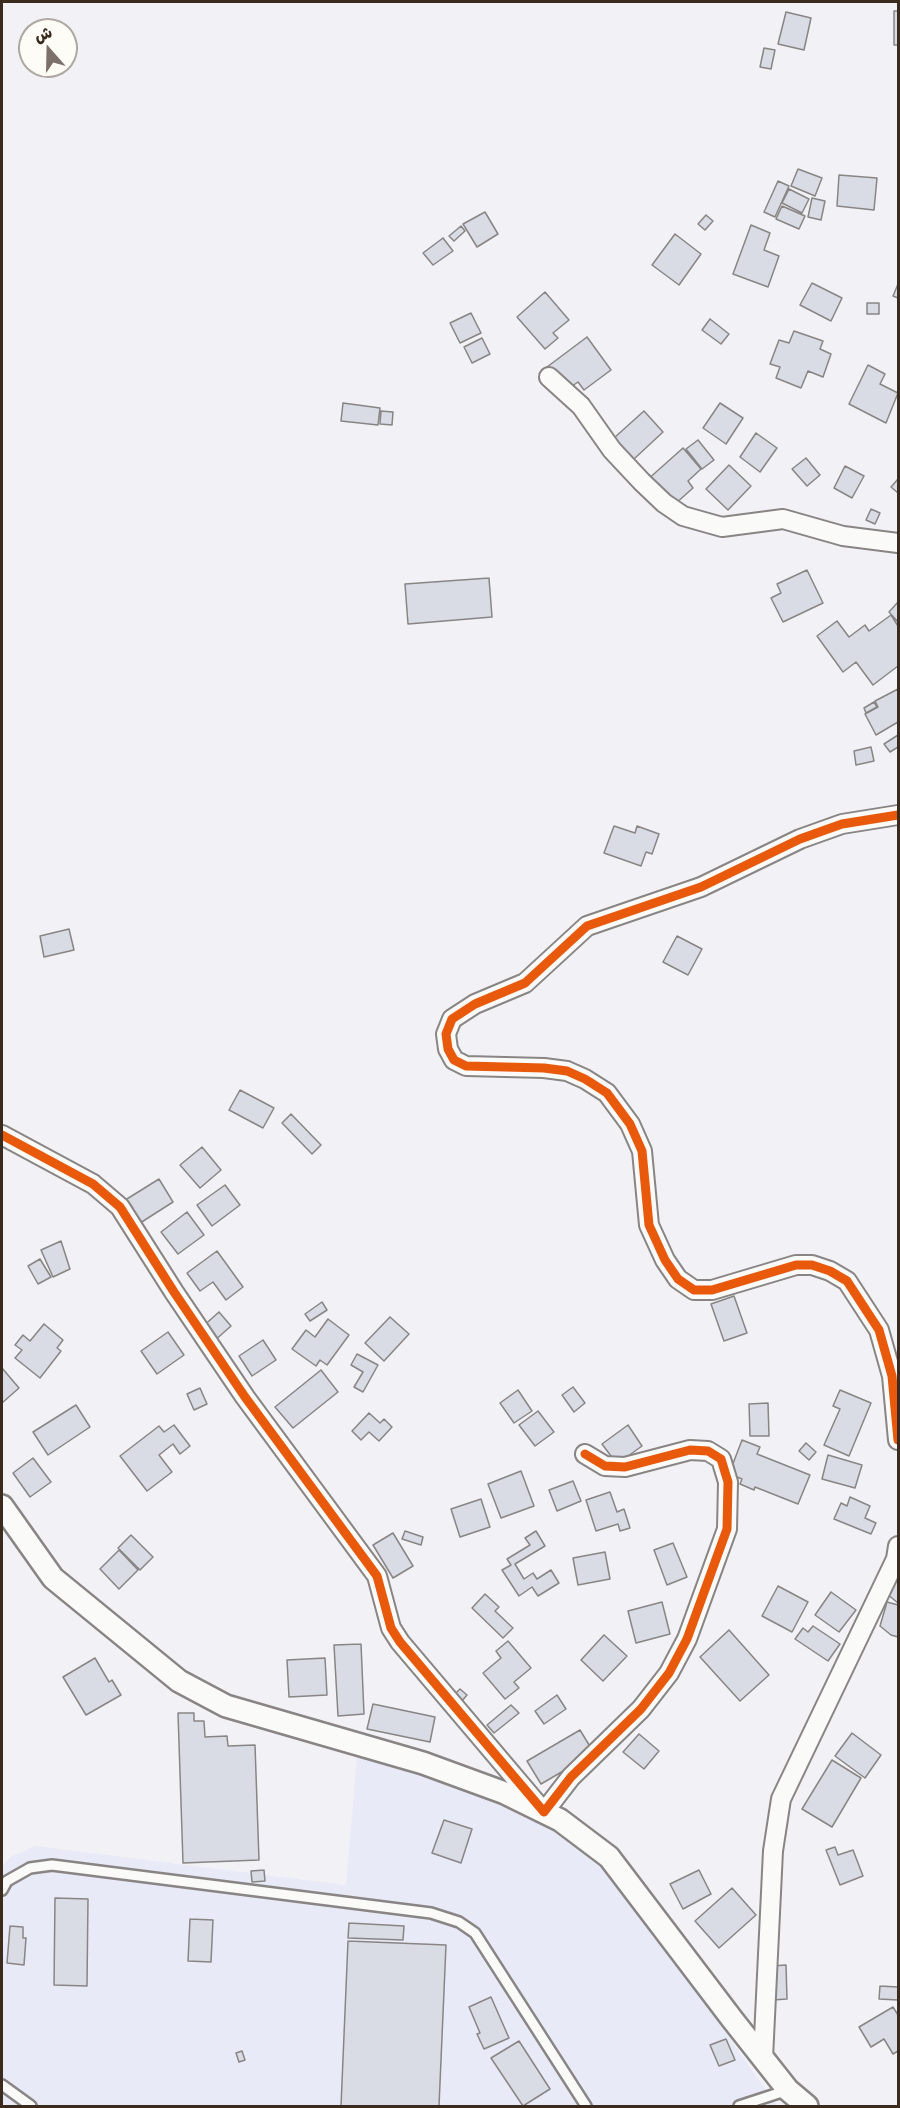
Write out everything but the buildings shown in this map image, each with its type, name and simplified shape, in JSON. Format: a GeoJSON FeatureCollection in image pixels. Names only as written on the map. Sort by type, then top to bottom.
{"type":"FeatureCollection","features":[{"type":"Feature","properties":{"kind":"street"},"geometry":{"type":"LineString","coordinates":[[549,377],[580,406],[612,450],[642,482],[664,503],[683,516],[722,527],[783,519],[843,536],[898,543]]}},
{"type":"Feature","properties":{"kind":"street"},"geometry":{"type":"LineString","coordinates":[[898,815],[832,827],[800,839],[701,887],[587,926],[525,983],[475,1004],[452,1019],[446,1035],[448,1049],[454,1060],[466,1066],[544,1068],[567,1071],[607,1093],[630,1124],[642,1151],[649,1225],[665,1260],[678,1279],[694,1290],[712,1290],[796,1265],[812,1265],[830,1271],[847,1281],[879,1330],[892,1376],[898,1440]]}},
{"type":"Feature","properties":{"kind":"street"},"geometry":{"type":"LineString","coordinates":[[2,1135],[93,1184],[120,1207],[245,1397],[377,1576],[391,1628],[400,1642],[544,1812]]}},
{"type":"Feature","properties":{"kind":"street"},"geometry":{"type":"LineString","coordinates":[[544,1812],[571,1777],[641,1709],[669,1673],[687,1639],[727,1529],[728,1482],[721,1459],[708,1450],[690,1450],[625,1467],[605,1466],[585,1454]]}},
{"type":"Feature","properties":{"kind":"street"},"geometry":{"type":"LineString","coordinates":[[2,1506],[53,1578],[179,1681],[226,1706],[423,1763],[505,1793],[560,1820],[609,1857],[788,2090],[807,2106]]}},
{"type":"Feature","properties":{"kind":"street"},"geometry":{"type":"LineString","coordinates":[[763,2058],[773,1851],[781,1799],[891,1568],[898,1546]]}},
{"type":"Feature","properties":{"kind":"lane"},"geometry":{"type":"LineString","coordinates":[[2,1890],[7,1881],[30,1868],[52,1865],[431,1913],[459,1922],[475,1933],[586,2106]]}},
{"type":"Feature","properties":{"kind":"lane"},"geometry":{"type":"LineString","coordinates":[[2,2085],[31,2106]]}},
{"type":"Feature","properties":{"kind":"lane"},"geometry":{"type":"LineString","coordinates":[[739,2106],[788,2090]]}},
{"type":"Feature","properties":{"kind":"shaded area"},"geometry":{"type":"Polygon","coordinates":[[[357,1756],[450,1784],[539,1818],[588,1851],[621,1883],[777,2106],[2,2106],[2,1866],[10,1857],[35,1846],[346,1885],[357,1756]]]}},
{"type":"Feature","properties":{"kind":"cycle path"},"geometry":{"type":"LineString","coordinates":[[898,815],[842,824],[800,839],[701,887],[587,926],[525,983],[475,1004],[452,1019],[446,1034],[448,1049],[454,1060],[466,1066],[544,1068],[567,1071],[607,1093],[630,1124],[642,1151],[649,1225],[665,1260],[678,1279],[694,1290],[712,1290],[796,1265],[812,1265],[830,1271],[847,1281],[879,1330],[892,1376],[898,1440]]}},
{"type":"Feature","properties":{"kind":"cycle path"},"geometry":{"type":"LineString","coordinates":[[2,1135],[93,1184],[120,1207],[245,1397],[377,1576],[391,1628],[400,1642],[544,1812],[571,1777],[641,1709],[669,1673],[687,1639],[727,1529],[728,1482],[721,1459],[708,1451],[690,1450],[625,1467],[605,1466],[585,1454]]}}]}
